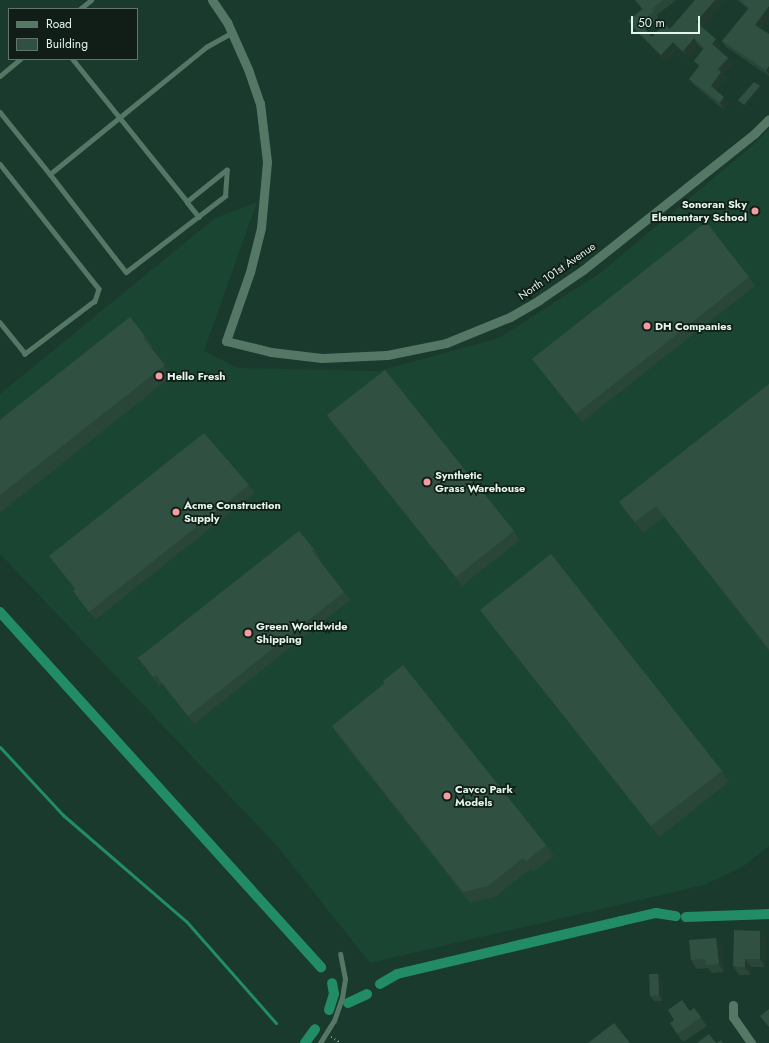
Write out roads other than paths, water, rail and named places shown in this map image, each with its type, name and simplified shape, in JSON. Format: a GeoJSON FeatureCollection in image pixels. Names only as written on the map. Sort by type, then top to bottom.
{"type":"FeatureCollection","features":[{"type":"Feature","properties":{"kind":"street"},"geometry":{"type":"LineString","coordinates":[[212,0],[233,32]]}},
{"type":"Feature","properties":{"kind":"street","name":"North 101st Avenue"},"geometry":{"type":"LineString","coordinates":[[233,32],[260,103],[267,162],[261,228],[250,272],[226,340],[296,355],[357,357],[415,350],[478,332],[540,300],[583,270],[754,134],[769,119]]}},
{"type":"Feature","properties":{"kind":"street"},"geometry":{"type":"LineString","coordinates":[[733,1005],[733,1017],[751,1043]]}},
{"type":"Feature","properties":{"kind":"lane"},"geometry":{"type":"LineString","coordinates":[[81,8],[91,0]]}},
{"type":"Feature","properties":{"kind":"lane"},"geometry":{"type":"LineString","coordinates":[[50,174],[206,47],[233,32]]}},
{"type":"Feature","properties":{"kind":"lane"},"geometry":{"type":"LineString","coordinates":[[0,76],[19,60]]}},
{"type":"Feature","properties":{"kind":"lane"},"geometry":{"type":"LineString","coordinates":[[73,60],[199,216]]}},
{"type":"Feature","properties":{"kind":"lane"},"geometry":{"type":"LineString","coordinates":[[0,112],[126,272],[226,196],[227,170],[187,202]]}},
{"type":"Feature","properties":{"kind":"lane"},"geometry":{"type":"LineString","coordinates":[[0,164],[99,289],[95,301],[25,354],[0,323]]}},
{"type":"Feature","properties":{"kind":"lane"},"geometry":{"type":"LineString","coordinates":[[320,1043],[326,1034],[342,998],[345,979],[340,954]]}},
{"type":"Feature","properties":{"kind":"waterway"},"geometry":{"type":"LineString","coordinates":[[0,612],[321,967]]}},
{"type":"Feature","properties":{"kind":"waterway"},"geometry":{"type":"LineString","coordinates":[[0,747],[63,815],[186,921],[276,1023]]}},
{"type":"Feature","properties":{"kind":"waterway"},"geometry":{"type":"LineString","coordinates":[[380,984],[397,974],[621,921],[656,913],[676,916]]}},
{"type":"Feature","properties":{"kind":"waterway"},"geometry":{"type":"LineString","coordinates":[[686,917],[769,914]]}},
{"type":"Feature","properties":{"kind":"waterway"},"geometry":{"type":"LineString","coordinates":[[329,1010],[334,994],[332,983]]}},
{"type":"Feature","properties":{"kind":"waterway"},"geometry":{"type":"LineString","coordinates":[[348,1003],[367,994]]}},
{"type":"Feature","properties":{"kind":"waterway"},"geometry":{"type":"LineString","coordinates":[[305,1043],[315,1029]]}},
{"type":"Feature","properties":{"kind":"place","name":"Sonoran Sky Elementary School"},"geometry":{"type":"Point","coordinates":[755,211]}},
{"type":"Feature","properties":{"kind":"place","name":"DH Companies"},"geometry":{"type":"Point","coordinates":[647,326]}},
{"type":"Feature","properties":{"kind":"place","name":"Hello Fresh"},"geometry":{"type":"Point","coordinates":[159,376]}},
{"type":"Feature","properties":{"kind":"place","name":"Synthetic Grass Warehouse"},"geometry":{"type":"Point","coordinates":[427,482]}},
{"type":"Feature","properties":{"kind":"place","name":"Acme Construction Supply"},"geometry":{"type":"Point","coordinates":[176,512]}},
{"type":"Feature","properties":{"kind":"place","name":"Green Worldwide Shipping"},"geometry":{"type":"Point","coordinates":[248,633]}},
{"type":"Feature","properties":{"kind":"place","name":"Cavco Park Models"},"geometry":{"type":"Point","coordinates":[447,796]}}]}
